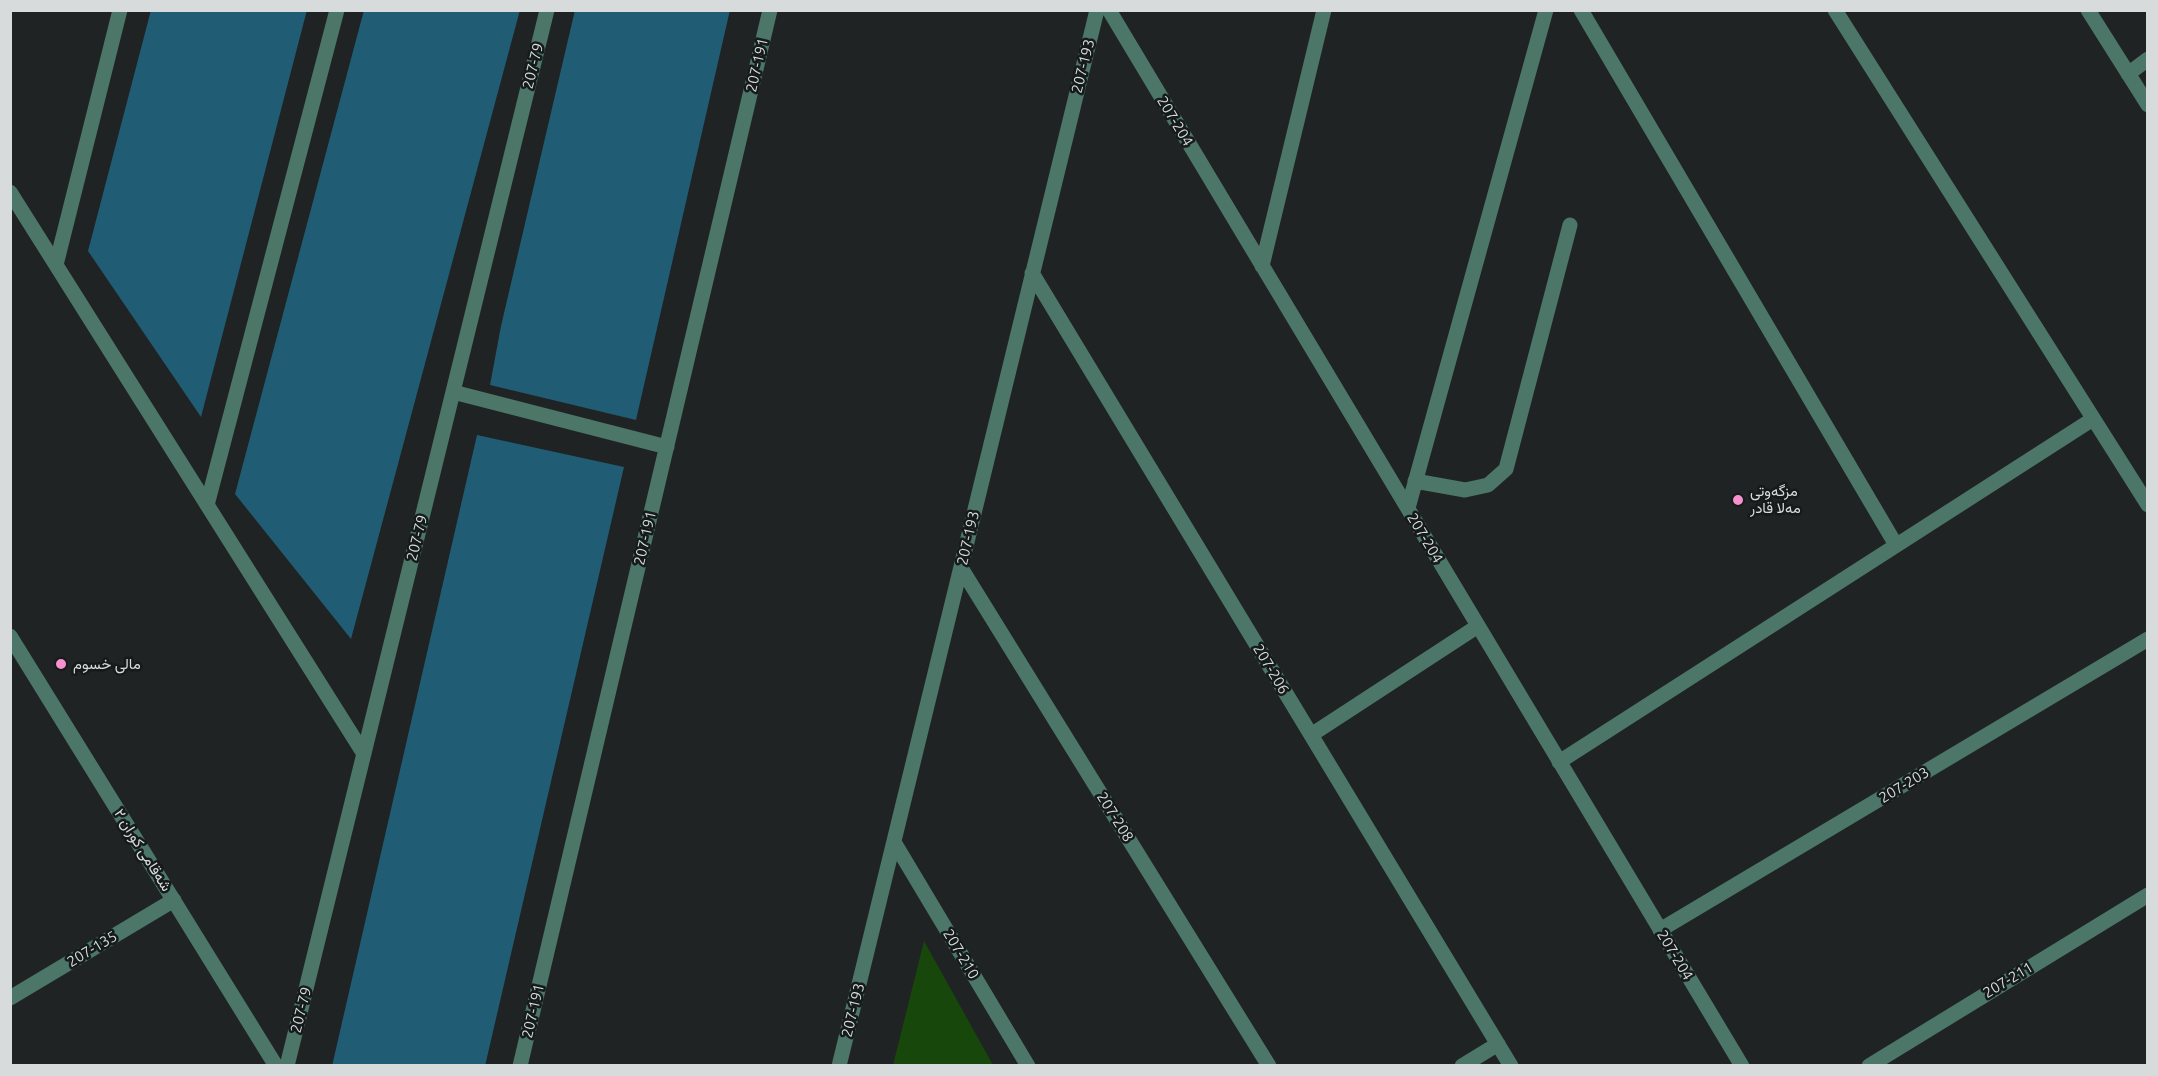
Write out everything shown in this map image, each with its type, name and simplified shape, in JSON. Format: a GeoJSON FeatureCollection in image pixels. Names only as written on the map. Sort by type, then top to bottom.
{"type":"FeatureCollection","features":[{"type":"Feature","properties":{"kind":"street"},"geometry":{"type":"LineString","coordinates":[[56,266],[120,10]]}},
{"type":"Feature","properties":{"kind":"street"},"geometry":{"type":"LineString","coordinates":[[207,505],[337,10]]}},
{"type":"Feature","properties":{"kind":"street","name":"207-79"},"geometry":{"type":"LineString","coordinates":[[287,1065],[547,10]]}},
{"type":"Feature","properties":{"kind":"street","name":"207-191"},"geometry":{"type":"LineString","coordinates":[[520,1065],[770,10]]}},
{"type":"Feature","properties":{"kind":"street","name":"207-193"},"geometry":{"type":"LineString","coordinates":[[839,1065],[1097,10]]}},
{"type":"Feature","properties":{"kind":"street","name":"207-204"},"geometry":{"type":"LineString","coordinates":[[1109,10],[1742,1065]]}},
{"type":"Feature","properties":{"kind":"street"},"geometry":{"type":"LineString","coordinates":[[1262,266],[1324,10]]}},
{"type":"Feature","properties":{"kind":"street"},"geometry":{"type":"LineString","coordinates":[[1408,508],[1546,10]]}},
{"type":"Feature","properties":{"kind":"street"},"geometry":{"type":"LineString","coordinates":[[1581,10],[1896,545]]}},
{"type":"Feature","properties":{"kind":"street"},"geometry":{"type":"LineString","coordinates":[[1835,10],[2148,505]]}},
{"type":"Feature","properties":{"kind":"street"},"geometry":{"type":"LineString","coordinates":[[2088,10],[2148,105]]}},
{"type":"Feature","properties":{"kind":"street"},"geometry":{"type":"LineString","coordinates":[[2128,74],[2148,58]]}},
{"type":"Feature","properties":{"kind":"street"},"geometry":{"type":"LineString","coordinates":[[10,192],[364,754]]}},
{"type":"Feature","properties":{"kind":"street"},"geometry":{"type":"LineString","coordinates":[[1415,481],[1465,490],[1488,485],[1506,469],[1570,225]]}},
{"type":"Feature","properties":{"kind":"street","name":"207-206"},"geometry":{"type":"LineString","coordinates":[[1032,273],[1511,1065]]}},
{"type":"Feature","properties":{"kind":"street"},"geometry":{"type":"LineString","coordinates":[[453,392],[667,447]]}},
{"type":"Feature","properties":{"kind":"street"},"geometry":{"type":"LineString","coordinates":[[1559,762],[2093,419]]}},
{"type":"Feature","properties":{"kind":"street","name":"207-208"},"geometry":{"type":"LineString","coordinates":[[961,568],[1269,1065]]}},
{"type":"Feature","properties":{"kind":"street"},"geometry":{"type":"LineString","coordinates":[[1311,735],[1478,626]]}},
{"type":"Feature","properties":{"kind":"street","name":"شەقامی کوران ٢"},"geometry":{"type":"LineString","coordinates":[[10,636],[276,1065]]}},
{"type":"Feature","properties":{"kind":"street","name":"207-203"},"geometry":{"type":"LineString","coordinates":[[1660,930],[2148,639]]}},
{"type":"Feature","properties":{"kind":"street","name":"207-210"},"geometry":{"type":"LineString","coordinates":[[894,842],[1028,1065]]}},
{"type":"Feature","properties":{"kind":"street","name":"207-211"},"geometry":{"type":"LineString","coordinates":[[1869,1065],[2148,895]]}},
{"type":"Feature","properties":{"kind":"street","name":"207-135"},"geometry":{"type":"LineString","coordinates":[[10,998],[174,900]]}},
{"type":"Feature","properties":{"kind":"street"},"geometry":{"type":"LineString","coordinates":[[1462,1065],[1498,1044]]}},
{"type":"Feature","properties":{"kind":"green space"},"geometry":{"type":"Polygon","coordinates":[[[924,941],[993,1065],[893,1065],[924,941]]]}},
{"type":"Feature","properties":{"kind":"building"},"geometry":{"type":"Polygon","coordinates":[[[151,10],[307,10],[201,417],[88,251],[151,10]]]}},
{"type":"Feature","properties":{"kind":"building"},"geometry":{"type":"Polygon","coordinates":[[[364,10],[520,10],[351,639],[235,494],[364,10]]]}},
{"type":"Feature","properties":{"kind":"building"},"geometry":{"type":"Polygon","coordinates":[[[575,10],[730,10],[636,420],[490,385],[501,326],[575,10]]]}},
{"type":"Feature","properties":{"kind":"building"},"geometry":{"type":"Polygon","coordinates":[[[477,435],[624,467],[485,1066],[332,1066],[477,435]]]}},
{"type":"Feature","properties":{"kind":"place","name":"مزگەوتی مەلا قادر"},"geometry":{"type":"Point","coordinates":[1738,500]}},
{"type":"Feature","properties":{"kind":"place","name":"مالى خسوم"},"geometry":{"type":"Point","coordinates":[61,664]}}]}
